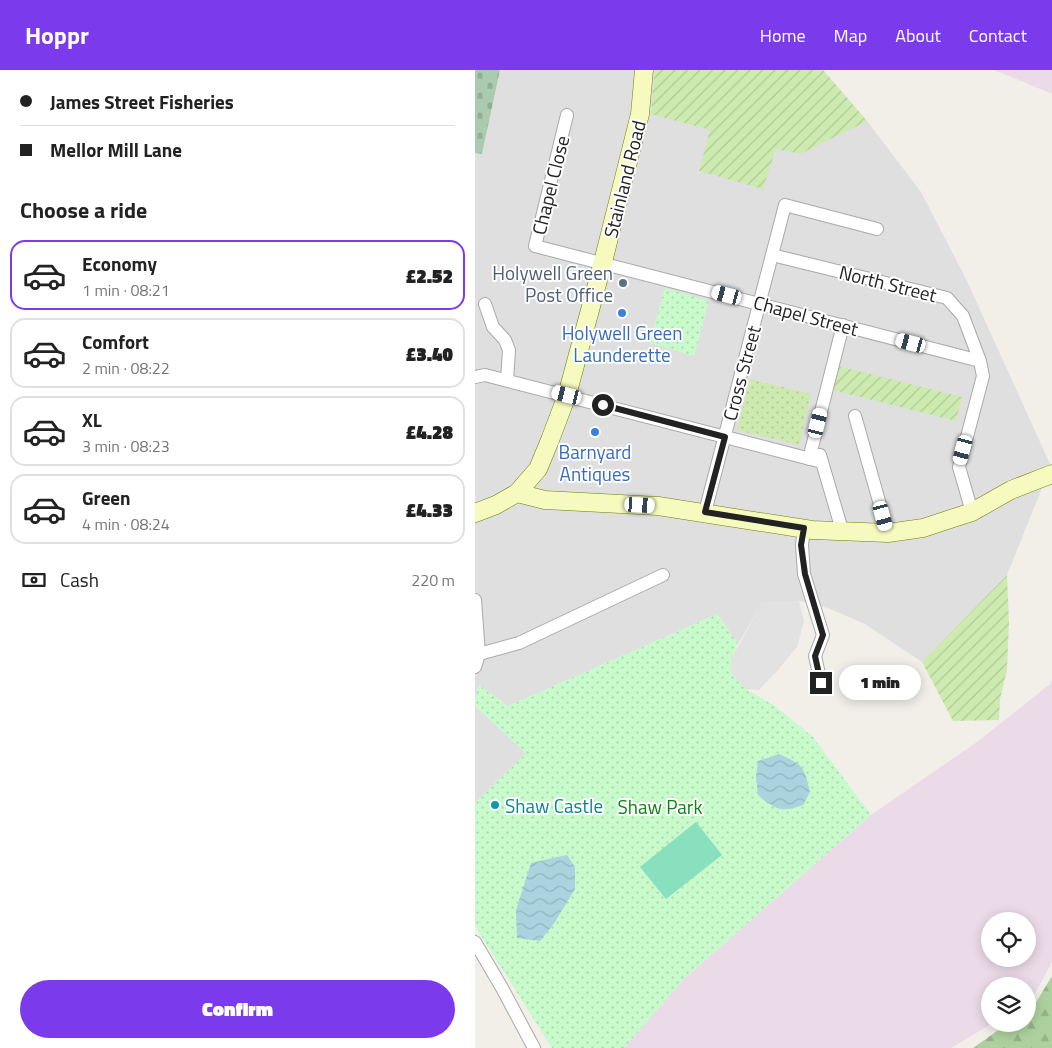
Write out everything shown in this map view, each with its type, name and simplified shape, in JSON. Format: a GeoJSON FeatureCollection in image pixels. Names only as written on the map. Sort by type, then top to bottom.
{"type":"FeatureCollection","features":[{"type":"Feature","properties":{"kind":"street","name":"Stainland Road"},"geometry":{"type":"LineString","coordinates":[[475,513],[496,505],[517,493],[537,469],[567,395],[603,262],[639,114],[645,70]]}},
{"type":"Feature","properties":{"kind":"street","name":"Chapel Close"},"geometry":{"type":"LineString","coordinates":[[567,115],[535,246],[603,262]]}},
{"type":"Feature","properties":{"kind":"street","name":"Cross Street"},"geometry":{"type":"LineString","coordinates":[[705,512],[785,205],[877,229]]}},
{"type":"Feature","properties":{"kind":"street","name":"North Street"},"geometry":{"type":"LineString","coordinates":[[772,255],[947,298],[963,316],[980,361],[983,376],[959,467],[972,512]]}},
{"type":"Feature","properties":{"kind":"street","name":"Chapel Street"},"geometry":{"type":"LineString","coordinates":[[603,262],[980,361]]}},
{"type":"Feature","properties":{"kind":"street"},"geometry":{"type":"LineString","coordinates":[[485,304],[493,327],[505,340],[509,350],[507,380]]}},
{"type":"Feature","properties":{"kind":"street"},"geometry":{"type":"LineString","coordinates":[[809,459],[843,325]]}},
{"type":"Feature","properties":{"kind":"street"},"geometry":{"type":"LineString","coordinates":[[480,376],[507,380],[567,395],[822,462]]}},
{"type":"Feature","properties":{"kind":"street"},"geometry":{"type":"LineString","coordinates":[[855,416],[888,533]]}},
{"type":"Feature","properties":{"kind":"street"},"geometry":{"type":"LineString","coordinates":[[814,436],[842,530]]}},
{"type":"Feature","properties":{"kind":"street"},"geometry":{"type":"LineString","coordinates":[[517,493],[545,500],[658,506],[804,528],[888,533],[923,528],[972,512],[1011,490],[1052,474]]}},
{"type":"Feature","properties":{"kind":"street"},"geometry":{"type":"LineString","coordinates":[[804,528],[801,545],[805,574],[823,635],[815,656],[821,683]]}},
{"type":"Feature","properties":{"kind":"street"},"geometry":{"type":"LineString","coordinates":[[478,646],[519,643],[663,576]]}},
{"type":"Feature","properties":{"kind":"street"},"geometry":{"type":"LineString","coordinates":[[475,600],[478,646],[475,668]]}},
{"type":"Feature","properties":{"kind":"street"},"geometry":{"type":"LineString","coordinates":[[475,942],[534,1048]]}},
{"type":"Feature","properties":{"kind":"shaded area"},"geometry":{"type":"Polygon","coordinates":[[[500,70],[823,70],[867,121],[921,192],[966,279],[1050,464],[1052,464],[1052,481],[1044,483],[1007,575],[922,662],[865,624],[828,608],[799,601],[763,601],[738,644],[717,614],[508,706],[479,685],[475,696],[475,153],[482,154],[500,70]]]}},
{"type":"Feature","properties":{"kind":"shaded area"},"geometry":{"type":"Polygon","coordinates":[[[994,70],[1052,70],[1052,94],[1014,78],[994,70]]]}},
{"type":"Feature","properties":{"kind":"shaded area"},"geometry":{"type":"Polygon","coordinates":[[[763,601],[799,601],[804,621],[797,647],[777,671],[759,690],[746,689],[731,673],[731,659],[763,601]]]}},
{"type":"Feature","properties":{"kind":"shaded area"},"geometry":{"type":"Polygon","coordinates":[[[1052,680],[1052,962],[1036,992],[1036,977],[981,977],[981,1030],[951,1048],[621,1048],[685,978],[871,815],[977,742],[1050,684],[1052,680]]]}},
{"type":"Feature","properties":{"kind":"shaded area"},"geometry":{"type":"Polygon","coordinates":[[[475,706],[526,753],[475,803],[475,706]]]}},
{"type":"Feature","properties":{"kind":"green space"},"geometry":{"type":"Polygon","coordinates":[[[475,70],[500,70],[482,154],[475,153],[475,70]]]}},
{"type":"Feature","properties":{"kind":"green space"},"geometry":{"type":"Polygon","coordinates":[[[655,70],[823,70],[867,121],[800,154],[776,149],[763,189],[699,171],[710,130],[651,114],[655,70]]]}},
{"type":"Feature","properties":{"kind":"green space"},"geometry":{"type":"Polygon","coordinates":[[[665,288],[709,301],[694,356],[649,343],[665,288]]]}},
{"type":"Feature","properties":{"kind":"green space"},"geometry":{"type":"Polygon","coordinates":[[[838,366],[962,397],[956,421],[832,390],[838,366]]]}},
{"type":"Feature","properties":{"kind":"green space"},"geometry":{"type":"Polygon","coordinates":[[[750,379],[811,394],[799,445],[737,430],[750,379]]]}},
{"type":"Feature","properties":{"kind":"green space"},"geometry":{"type":"Polygon","coordinates":[[[1007,575],[1009,622],[1007,670],[1000,699],[999,720],[953,721],[922,662],[1007,575]]]}},
{"type":"Feature","properties":{"kind":"green space","name":"Shaw Park"},"geometry":{"type":"Polygon","coordinates":[[[717,614],[738,644],[731,659],[731,673],[746,689],[775,706],[813,737],[871,815],[685,978],[624,1048],[552,1048],[475,926],[475,803],[526,753],[475,706],[475,696],[479,685],[508,706],[717,614]]]}},
{"type":"Feature","properties":{"kind":"green space"},"geometry":{"type":"Polygon","coordinates":[[[696,822],[722,855],[666,899],[640,867],[696,822]]]}},
{"type":"Feature","properties":{"kind":"green space"},"geometry":{"type":"Polygon","coordinates":[[[1052,976],[1052,1048],[973,1048],[996,1032],[1036,1032],[1036,1002],[1052,976]]]}},
{"type":"Feature","properties":{"kind":"water"},"geometry":{"type":"Polygon","coordinates":[[[779,754],[798,764],[804,771],[810,792],[803,805],[789,809],[779,809],[758,795],[756,777],[758,761],[779,754]]]}},
{"type":"Feature","properties":{"kind":"water"},"geometry":{"type":"Polygon","coordinates":[[[567,855],[575,867],[575,889],[553,925],[540,941],[517,938],[516,910],[531,863],[567,855]]]}},
{"type":"Feature","properties":{"kind":"place","name":"Holywell Green Post Office"},"geometry":{"type":"Point","coordinates":[623,283]}},
{"type":"Feature","properties":{"kind":"place","name":"Holywell Green Launderette"},"geometry":{"type":"Point","coordinates":[622,313]}},
{"type":"Feature","properties":{"kind":"place","name":"Barnyard Antiques"},"geometry":{"type":"Point","coordinates":[595,432]}},
{"type":"Feature","properties":{"kind":"place","name":"Shaw Castle"},"geometry":{"type":"Point","coordinates":[495,805]}},
{"type":"Feature","properties":{"kind":"route"},"geometry":{"type":"LineString","coordinates":[[603,405],[725,437],[705,512],[804,528],[801,545],[805,574],[823,635],[815,656],[821,683]]}}]}
